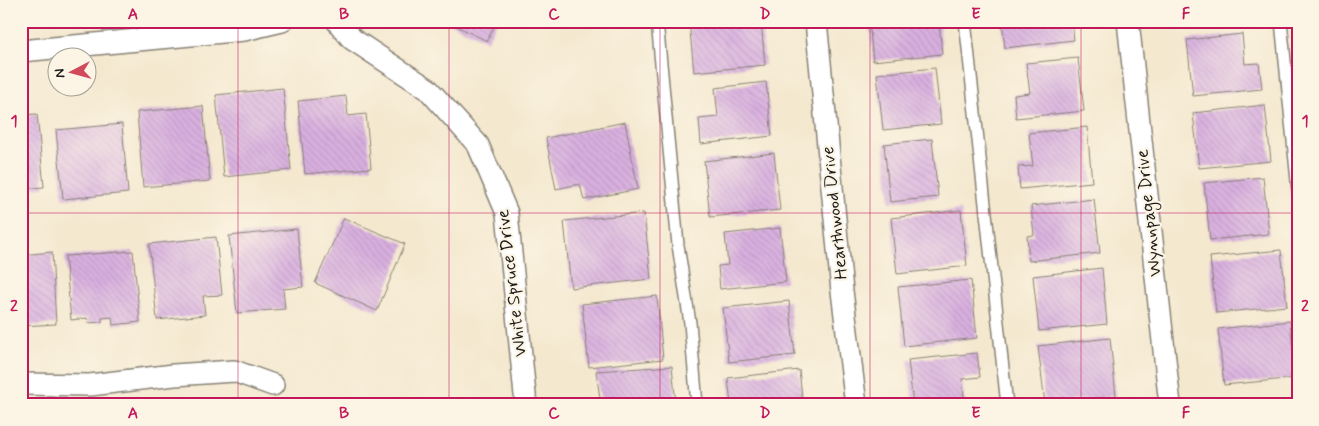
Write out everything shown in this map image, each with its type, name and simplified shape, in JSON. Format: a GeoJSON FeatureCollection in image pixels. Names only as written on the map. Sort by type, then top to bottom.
{"type":"FeatureCollection","features":[{"type":"Feature","properties":{"kind":"street"},"geometry":{"type":"LineString","coordinates":[[21,51],[244,30],[282,21]]}},
{"type":"Feature","properties":{"kind":"street","name":"White Spruce Drive"},"geometry":{"type":"LineString","coordinates":[[337,21],[352,39],[428,90],[478,145],[507,213],[526,405]]}},
{"type":"Feature","properties":{"kind":"street","name":"Hearthwood Drive"},"geometry":{"type":"LineString","coordinates":[[816,21],[842,291],[856,405]]}},
{"type":"Feature","properties":{"kind":"street","name":"Wynnpage Drive"},"geometry":{"type":"LineString","coordinates":[[1128,21],[1170,405]]}},
{"type":"Feature","properties":{"kind":"street"},"geometry":{"type":"LineString","coordinates":[[21,384],[90,385],[174,375],[234,371],[273,385]]}},
{"type":"Feature","properties":{"kind":"lane"},"geometry":{"type":"LineString","coordinates":[[657,21],[677,236],[690,323],[697,405]]}},
{"type":"Feature","properties":{"kind":"lane"},"geometry":{"type":"LineString","coordinates":[[965,21],[1007,405]]}},
{"type":"Feature","properties":{"kind":"lane"},"geometry":{"type":"LineString","coordinates":[[1281,21],[1298,191]]}},
{"type":"Feature","properties":{"kind":"building"},"geometry":{"type":"Polygon","coordinates":[[[446,21],[497,21],[487,41],[446,21]]]}},
{"type":"Feature","properties":{"kind":"building"},"geometry":{"type":"Polygon","coordinates":[[[689,21],[761,21],[765,65],[694,72],[689,21]]]}},
{"type":"Feature","properties":{"kind":"building"},"geometry":{"type":"Polygon","coordinates":[[[869,21],[939,21],[942,54],[873,61],[869,21]]]}},
{"type":"Feature","properties":{"kind":"building"},"geometry":{"type":"Polygon","coordinates":[[[1002,21],[1072,21],[1074,40],[1005,48],[1002,21]]]}},
{"type":"Feature","properties":{"kind":"building"},"geometry":{"type":"Polygon","coordinates":[[[1242,34],[1245,64],[1259,63],[1262,89],[1193,96],[1187,40],[1242,34]]]}},
{"type":"Feature","properties":{"kind":"building"},"geometry":{"type":"Polygon","coordinates":[[[1078,58],[1084,111],[1016,118],[1014,95],[1030,93],[1026,63],[1078,58]]]}},
{"type":"Feature","properties":{"kind":"building"},"geometry":{"type":"Polygon","coordinates":[[[935,68],[941,124],[883,130],[877,74],[935,68]]]}},
{"type":"Feature","properties":{"kind":"building"},"geometry":{"type":"Polygon","coordinates":[[[766,82],[772,136],[701,144],[699,119],[718,117],[715,88],[766,82]]]}},
{"type":"Feature","properties":{"kind":"building"},"geometry":{"type":"Polygon","coordinates":[[[283,88],[291,170],[224,177],[216,95],[283,88]]]}},
{"type":"Feature","properties":{"kind":"building"},"geometry":{"type":"Polygon","coordinates":[[[346,96],[348,116],[366,114],[371,168],[305,174],[298,101],[346,96]]]}},
{"type":"Feature","properties":{"kind":"building"},"geometry":{"type":"Polygon","coordinates":[[[1265,105],[1271,161],[1199,168],[1193,113],[1265,105]]]}},
{"type":"Feature","properties":{"kind":"building"},"geometry":{"type":"Polygon","coordinates":[[[203,106],[210,181],[143,187],[137,112],[203,106]]]}},
{"type":"Feature","properties":{"kind":"building"},"geometry":{"type":"Polygon","coordinates":[[[37,114],[44,187],[21,189],[21,115],[37,114]]]}},
{"type":"Feature","properties":{"kind":"building"},"geometry":{"type":"Polygon","coordinates":[[[625,122],[638,189],[584,200],[580,184],[556,189],[546,138],[625,122]]]}},
{"type":"Feature","properties":{"kind":"building"},"geometry":{"type":"Polygon","coordinates":[[[122,124],[128,193],[63,199],[56,130],[122,124]]]}},
{"type":"Feature","properties":{"kind":"building"},"geometry":{"type":"Polygon","coordinates":[[[1087,127],[1092,182],[1020,189],[1018,167],[1033,166],[1029,133],[1087,127]]]}},
{"type":"Feature","properties":{"kind":"building"},"geometry":{"type":"Polygon","coordinates":[[[932,139],[938,197],[890,202],[884,144],[932,139]]]}},
{"type":"Feature","properties":{"kind":"building"},"geometry":{"type":"Polygon","coordinates":[[[774,153],[780,210],[710,217],[704,161],[774,153]]]}},
{"type":"Feature","properties":{"kind":"building"},"geometry":{"type":"Polygon","coordinates":[[[1263,177],[1269,234],[1210,240],[1204,183],[1263,177]]]}},
{"type":"Feature","properties":{"kind":"building"},"geometry":{"type":"Polygon","coordinates":[[[1094,199],[1100,253],[1029,261],[1027,236],[1034,235],[1031,206],[1094,199]]]}},
{"type":"Feature","properties":{"kind":"building"},"geometry":{"type":"Polygon","coordinates":[[[961,210],[967,266],[897,274],[891,218],[961,210]]]}},
{"type":"Feature","properties":{"kind":"building"},"geometry":{"type":"Polygon","coordinates":[[[644,213],[651,279],[571,288],[564,221],[644,213]]]}},
{"type":"Feature","properties":{"kind":"building"},"geometry":{"type":"Polygon","coordinates":[[[344,218],[405,244],[377,311],[315,283],[344,218]]]}},
{"type":"Feature","properties":{"kind":"building"},"geometry":{"type":"Polygon","coordinates":[[[780,228],[786,282],[720,289],[718,266],[728,265],[725,234],[780,228]]]}},
{"type":"Feature","properties":{"kind":"building"},"geometry":{"type":"Polygon","coordinates":[[[297,229],[303,287],[283,289],[285,309],[237,313],[229,236],[297,229]]]}},
{"type":"Feature","properties":{"kind":"building"},"geometry":{"type":"Polygon","coordinates":[[[216,237],[222,295],[203,296],[205,315],[157,320],[149,244],[216,237]]]}},
{"type":"Feature","properties":{"kind":"building"},"geometry":{"type":"Polygon","coordinates":[[[1281,250],[1287,306],[1216,313],[1210,257],[1281,250]]]}},
{"type":"Feature","properties":{"kind":"building"},"geometry":{"type":"Polygon","coordinates":[[[133,251],[140,322],[113,325],[112,317],[102,318],[102,322],[88,323],[87,318],[71,320],[65,256],[133,251]]]}},
{"type":"Feature","properties":{"kind":"building"},"geometry":{"type":"Polygon","coordinates":[[[52,252],[56,324],[21,326],[21,255],[52,252]]]}},
{"type":"Feature","properties":{"kind":"building"},"geometry":{"type":"Polygon","coordinates":[[[1102,268],[1107,324],[1039,331],[1033,276],[1102,268]]]}},
{"type":"Feature","properties":{"kind":"building"},"geometry":{"type":"Polygon","coordinates":[[[971,280],[977,338],[904,346],[898,287],[971,280]]]}},
{"type":"Feature","properties":{"kind":"building"},"geometry":{"type":"Polygon","coordinates":[[[657,296],[663,359],[589,367],[582,304],[657,296]]]}},
{"type":"Feature","properties":{"kind":"building"},"geometry":{"type":"Polygon","coordinates":[[[789,301],[795,355],[729,362],[723,308],[789,301]]]}},
{"type":"Feature","properties":{"kind":"building"},"geometry":{"type":"Polygon","coordinates":[[[1290,321],[1296,378],[1224,385],[1218,329],[1290,321]]]}},
{"type":"Feature","properties":{"kind":"building"},"geometry":{"type":"Polygon","coordinates":[[[1110,338],[1116,396],[1045,404],[1038,346],[1110,338]]]}},
{"type":"Feature","properties":{"kind":"building"},"geometry":{"type":"Polygon","coordinates":[[[977,353],[980,377],[962,379],[965,405],[913,405],[908,360],[977,353]]]}},
{"type":"Feature","properties":{"kind":"building"},"geometry":{"type":"Polygon","coordinates":[[[672,366],[676,405],[601,405],[596,371],[672,366]]]}},
{"type":"Feature","properties":{"kind":"building"},"geometry":{"type":"Polygon","coordinates":[[[799,370],[803,405],[731,405],[728,378],[799,370]]]}}]}
